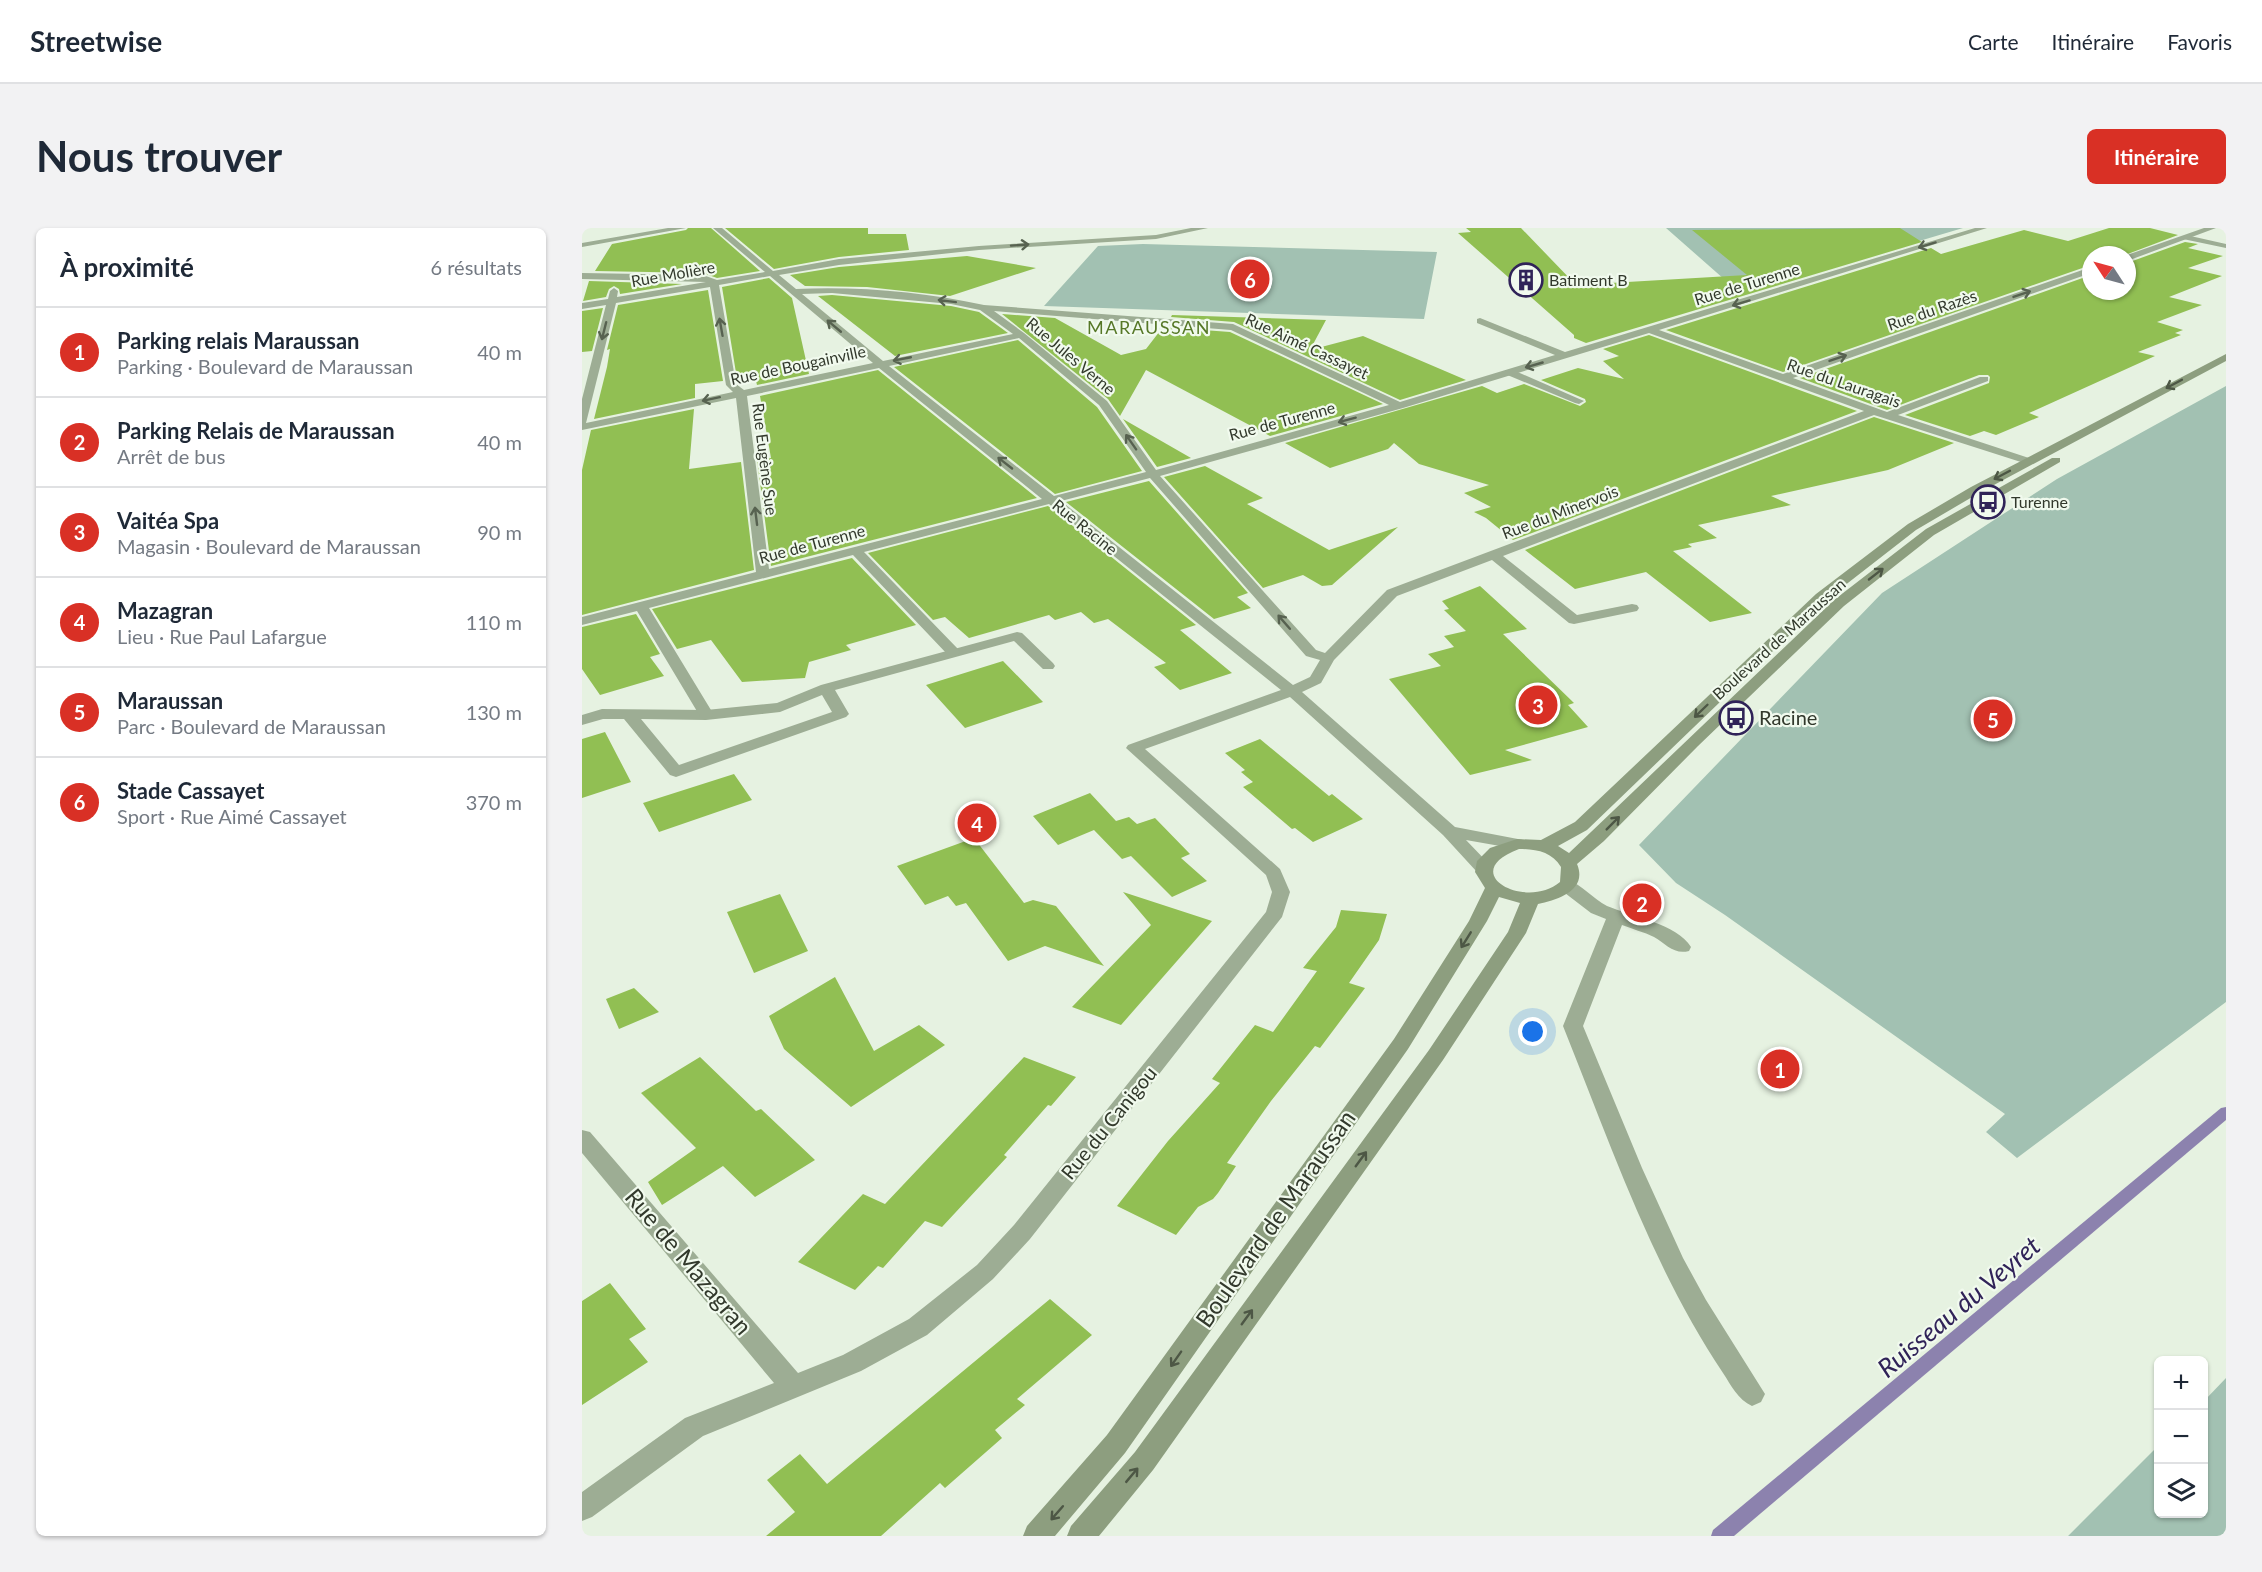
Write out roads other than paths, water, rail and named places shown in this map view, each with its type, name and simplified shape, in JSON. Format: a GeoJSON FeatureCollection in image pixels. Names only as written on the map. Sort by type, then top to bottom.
{"type":"FeatureCollection","features":[{"type":"Feature","properties":{"kind":"main road","name":"Boulevard de Maraussan"},"geometry":{"type":"LineString","coordinates":[[1544,846],[1581,826],[1821,597],[1912,526],[2028,461],[2226,357]]}},
{"type":"Feature","properties":{"kind":"main road","name":"Boulevard de Maraussan"},"geometry":{"type":"LineString","coordinates":[[1569,862],[1598,837],[1692,743],[1839,603],[1930,532],[2044,466],[2226,370]]}},
{"type":"Feature","properties":{"kind":"main road"},"geometry":{"type":"LineString","coordinates":[[1517,844],[1544,846],[1554,850],[1569,862],[1572,878],[1568,886],[1546,898],[1517,898],[1494,888],[1484,875],[1483,868],[1487,859],[1494,852],[1517,844]]}},
{"type":"Feature","properties":{"kind":"main road","name":"Boulevard de Maraussan"},"geometry":{"type":"LineString","coordinates":[[1037,1536],[1116,1444],[1401,1044],[1478,921],[1494,888]]}},
{"type":"Feature","properties":{"kind":"main road","name":"Boulevard de Maraussan"},"geometry":{"type":"LineString","coordinates":[[1081,1536],[1144,1461],[1436,1055],[1516,933],[1531,899]]}},
{"type":"Feature","properties":{"kind":"street"},"geometry":{"type":"LineString","coordinates":[[582,245],[682,228]]}},
{"type":"Feature","properties":{"kind":"street","name":"Rue Racine"},"geometry":{"type":"LineString","coordinates":[[717,228],[879,363],[1292,691],[1449,831],[1483,868]]}},
{"type":"Feature","properties":{"kind":"street"},"geometry":{"type":"LineString","coordinates":[[878,258],[1156,237],[1204,228]]}},
{"type":"Feature","properties":{"kind":"street","name":"Rue de Turenne"},"geometry":{"type":"LineString","coordinates":[[582,621],[1153,474],[1399,406],[1983,228]]}},
{"type":"Feature","properties":{"kind":"street"},"geometry":{"type":"LineString","coordinates":[[2136,255],[2212,228]]}},
{"type":"Feature","properties":{"kind":"street"},"geometry":{"type":"LineString","coordinates":[[878,258],[1001,237],[1102,231],[1116,239]]}},
{"type":"Feature","properties":{"kind":"street"},"geometry":{"type":"LineString","coordinates":[[2186,237],[2226,246]]}},
{"type":"Feature","properties":{"kind":"street","name":"Rue Molière"},"geometry":{"type":"LineString","coordinates":[[582,306],[770,272],[878,258]]}},
{"type":"Feature","properties":{"kind":"street","name":"Rue du Razès"},"geometry":{"type":"LineString","coordinates":[[1783,378],[2082,273]]}},
{"type":"Feature","properties":{"kind":"street"},"geometry":{"type":"LineString","coordinates":[[582,421],[619,275]]}},
{"type":"Feature","properties":{"kind":"street"},"geometry":{"type":"LineString","coordinates":[[582,276],[703,278],[714,282]]}},
{"type":"Feature","properties":{"kind":"street","name":"Rue Eugène Sue"},"geometry":{"type":"LineString","coordinates":[[714,282],[731,385],[741,393],[763,574]]}},
{"type":"Feature","properties":{"kind":"street","name":"Rue Jules Verne"},"geometry":{"type":"LineString","coordinates":[[793,292],[832,291],[951,301],[983,308],[1021,335],[1103,403],[1153,474],[1311,653],[1328,658]]}},
{"type":"Feature","properties":{"kind":"street","name":"Rue Aimé Cassayet"},"geometry":{"type":"LineString","coordinates":[[983,308],[1233,327],[1399,406]]}},
{"type":"Feature","properties":{"kind":"street"},"geometry":{"type":"LineString","coordinates":[[1479,321],[1566,356]]}},
{"type":"Feature","properties":{"kind":"street","name":"Rue du Lauragais"},"geometry":{"type":"LineString","coordinates":[[1651,330],[1874,411],[2028,461]]}},
{"type":"Feature","properties":{"kind":"street","name":"Rue de Bougainville"},"geometry":{"type":"LineString","coordinates":[[582,427],[1021,335]]}},
{"type":"Feature","properties":{"kind":"street"},"geometry":{"type":"LineString","coordinates":[[1509,372],[1579,401]]}},
{"type":"Feature","properties":{"kind":"street"},"geometry":{"type":"LineString","coordinates":[[1889,415],[1984,379]]}},
{"type":"Feature","properties":{"kind":"street","name":"Rue du Minervois"},"geometry":{"type":"LineString","coordinates":[[1292,691],[1316,680],[1328,658],[1392,593],[1874,411]]}},
{"type":"Feature","properties":{"kind":"street"},"geometry":{"type":"LineString","coordinates":[[855,550],[953,652]]}},
{"type":"Feature","properties":{"kind":"street"},"geometry":{"type":"LineString","coordinates":[[1494,555],[1574,620],[1632,608]]}},
{"type":"Feature","properties":{"kind":"street"},"geometry":{"type":"LineString","coordinates":[[640,606],[706,715]]}},
{"type":"Feature","properties":{"kind":"street"},"geometry":{"type":"LineString","coordinates":[[582,720],[602,714],[706,715],[780,707],[826,688],[1017,636],[1048,666]]}},
{"type":"Feature","properties":{"kind":"street"},"geometry":{"type":"LineString","coordinates":[[629,715],[676,772],[841,714],[826,688]]}},
{"type":"Feature","properties":{"kind":"street","name":"Rue du Canigou"},"geometry":{"type":"LineString","coordinates":[[582,1508],[694,1427],[852,1363],[918,1327],[985,1272],[1022,1232],[1275,914],[1281,892],[1274,873],[1134,748],[1292,691]]}},
{"type":"Feature","properties":{"kind":"street"},"geometry":{"type":"LineString","coordinates":[[1449,831],[1517,844]]}},
{"type":"Feature","properties":{"kind":"street"},"geometry":{"type":"LineString","coordinates":[[1568,886],[1598,909],[1660,932],[1682,947]]}},
{"type":"Feature","properties":{"kind":"street"},"geometry":{"type":"LineString","coordinates":[[1616,916],[1573,1026],[1672,1262],[1724,1356],[1752,1394]]}},
{"type":"Feature","properties":{"kind":"street","name":"Rue de Mazagran"},"geometry":{"type":"LineString","coordinates":[[582,1138],[794,1386]]}},
{"type":"Feature","properties":{"kind":"waterway","name":"Ruisseau du Veyret"},"geometry":{"type":"LineString","coordinates":[[1720,1536],[2226,1112]]}},
{"type":"Feature","properties":{"kind":"place","name":"Stade Cassayet"},"geometry":{"type":"Point","coordinates":[1250,279]}},
{"type":"Feature","properties":{"kind":"place","name":"Batiment B"},"geometry":{"type":"Point","coordinates":[1526,280]}},
{"type":"Feature","properties":{"kind":"place","name":"Turenne"},"geometry":{"type":"Point","coordinates":[1988,502]}},
{"type":"Feature","properties":{"kind":"place","name":"Vaitéa Spa"},"geometry":{"type":"Point","coordinates":[1538,705]}},
{"type":"Feature","properties":{"kind":"place","name":"Racine"},"geometry":{"type":"Point","coordinates":[1736,718]}},
{"type":"Feature","properties":{"kind":"place","name":"Maraussan"},"geometry":{"type":"Point","coordinates":[1993,719]}},
{"type":"Feature","properties":{"kind":"place","name":"Mazagran"},"geometry":{"type":"Point","coordinates":[977,823]}},
{"type":"Feature","properties":{"kind":"place","name":"Parking Relais de Maraussan"},"geometry":{"type":"Point","coordinates":[1642,903]}},
{"type":"Feature","properties":{"kind":"place","name":"Parking relais Maraussan"},"geometry":{"type":"Point","coordinates":[1780,1069]}},
{"type":"Feature","properties":{"kind":"district","name":"MARAUSSAN"},"geometry":{"type":"Point","coordinates":[1149,328]}}]}
